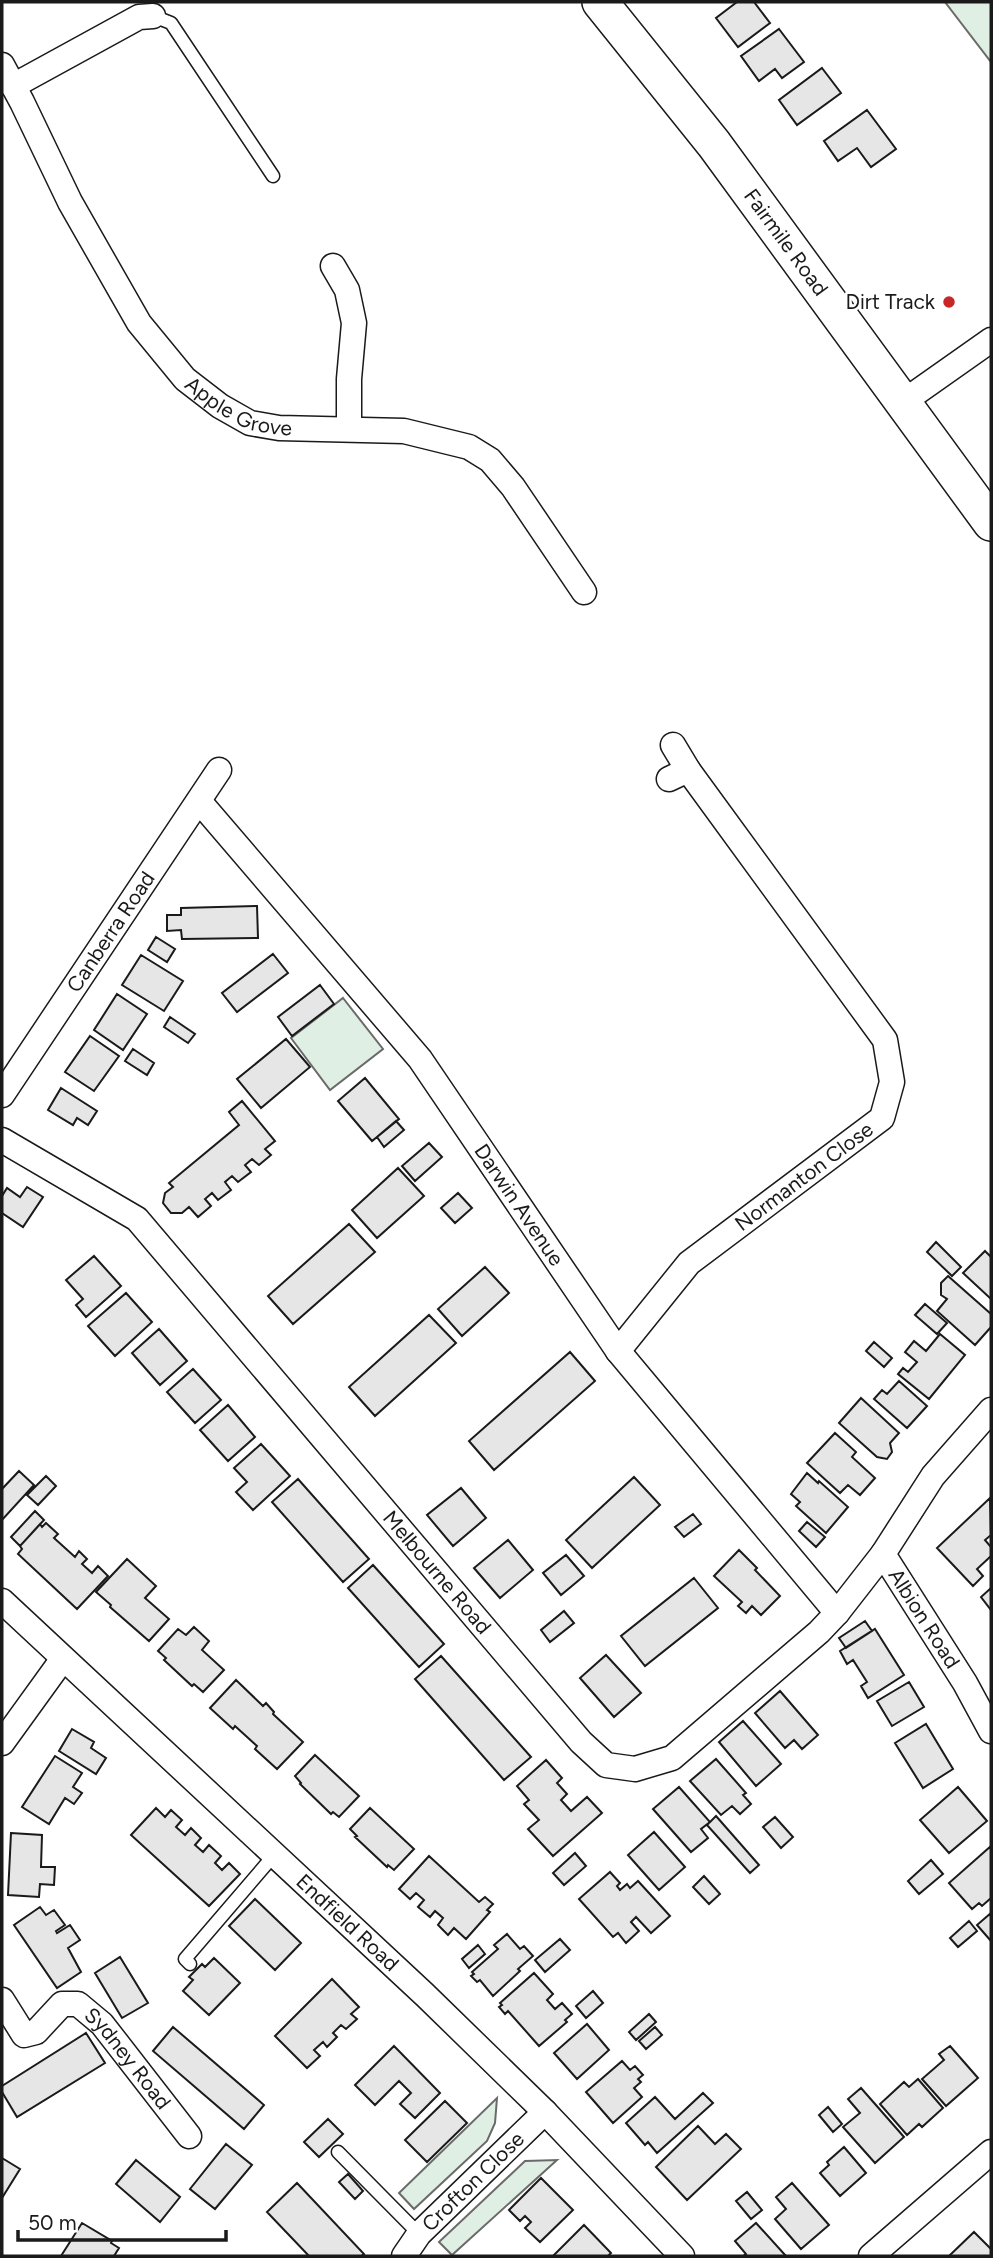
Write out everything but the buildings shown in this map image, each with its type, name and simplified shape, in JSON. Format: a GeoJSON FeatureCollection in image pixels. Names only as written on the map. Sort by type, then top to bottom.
{"type":"FeatureCollection","features":[{"type":"Feature","properties":{"kind":"main road","name":"Fairmile Road"},"geometry":{"type":"LineString","coordinates":[[600,2],[714,144],[991,523]]}},
{"type":"Feature","properties":{"kind":"street"},"geometry":{"type":"LineString","coordinates":[[8,76],[139,17],[153,16]]}},
{"type":"Feature","properties":{"kind":"street","name":"Apple Grove"},"geometry":{"type":"LineString","coordinates":[[8,76],[69,202],[139,323],[185,379],[220,406],[250,423],[279,428],[404,431],[469,447],[490,460],[513,487],[584,592]]}},
{"type":"Feature","properties":{"kind":"street"},"geometry":{"type":"LineString","coordinates":[[332,266],[347,290],[354,323],[349,379],[349,429]]}},
{"type":"Feature","properties":{"kind":"street"},"geometry":{"type":"LineString","coordinates":[[903,402],[991,340]]}},
{"type":"Feature","properties":{"kind":"street","name":"Normanton Close"},"geometry":{"type":"LineString","coordinates":[[618,1352],[690,1263],[882,1118],[892,1082],[885,1040],[679,775],[673,745]]}},
{"type":"Feature","properties":{"kind":"street","name":"Canberra Road"},"geometry":{"type":"LineString","coordinates":[[2,1095],[219,770]]}},
{"type":"Feature","properties":{"kind":"street","name":"Darwin Avenue"},"geometry":{"type":"LineString","coordinates":[[199,802],[419,1059],[618,1352],[837,1613]]}},
{"type":"Feature","properties":{"kind":"street","name":"Melbourne Road"},"geometry":{"type":"LineString","coordinates":[[2,1140],[137,1219],[581,1742],[606,1765],[635,1769],[671,1758],[819,1632],[883,1553]]}},
{"type":"Feature","properties":{"kind":"street","name":"Albion Road"},"geometry":{"type":"LineString","coordinates":[[991,1410],[933,1476],[883,1553],[965,1683],[991,1731]]}},
{"type":"Feature","properties":{"kind":"street","name":"Endfield Road"},"geometry":{"type":"LineString","coordinates":[[2,1601],[62,1660],[425,1995],[545,2112],[682,2256]]}},
{"type":"Feature","properties":{"kind":"street"},"geometry":{"type":"LineString","coordinates":[[2,1743],[62,1660]]}},
{"type":"Feature","properties":{"kind":"street","name":"Sydney Road"},"geometry":{"type":"LineString","coordinates":[[2,2000],[24,2035],[37,2032],[62,2004],[78,2004],[102,2024],[189,2136]]}},
{"type":"Feature","properties":{"kind":"street","name":"Crofton Close"},"geometry":{"type":"LineString","coordinates":[[404,2256],[419,2234],[545,2112]]}},
{"type":"Feature","properties":{"kind":"street"},"geometry":{"type":"LineString","coordinates":[[872,2256],[991,2152]]}},
{"type":"Feature","properties":{"kind":"lane"},"geometry":{"type":"LineString","coordinates":[[153,16],[171,23],[273,176]]}},
{"type":"Feature","properties":{"kind":"lane"},"geometry":{"type":"LineString","coordinates":[[190,1964],[185,1959],[275,1854]]}},
{"type":"Feature","properties":{"kind":"lane"},"geometry":{"type":"LineString","coordinates":[[338,2152],[419,2234]]}},
{"type":"Feature","properties":{"kind":"green space"},"geometry":{"type":"Polygon","coordinates":[[[945,2],[991,2],[991,62],[945,2]]]}},
{"type":"Feature","properties":{"kind":"green space"},"geometry":{"type":"Polygon","coordinates":[[[343,998],[383,1049],[330,1090],[291,1038],[343,998]]]}},
{"type":"Feature","properties":{"kind":"green space"},"geometry":{"type":"Polygon","coordinates":[[[497,2098],[495,2123],[487,2141],[414,2209],[399,2193],[497,2098]]]}},
{"type":"Feature","properties":{"kind":"green space"},"geometry":{"type":"Polygon","coordinates":[[[557,2160],[452,2255],[439,2242],[525,2161],[557,2160]]]}},
{"type":"Feature","properties":{"kind":"place","name":"Dirt Track"},"geometry":{"type":"Point","coordinates":[949,302]}}]}
